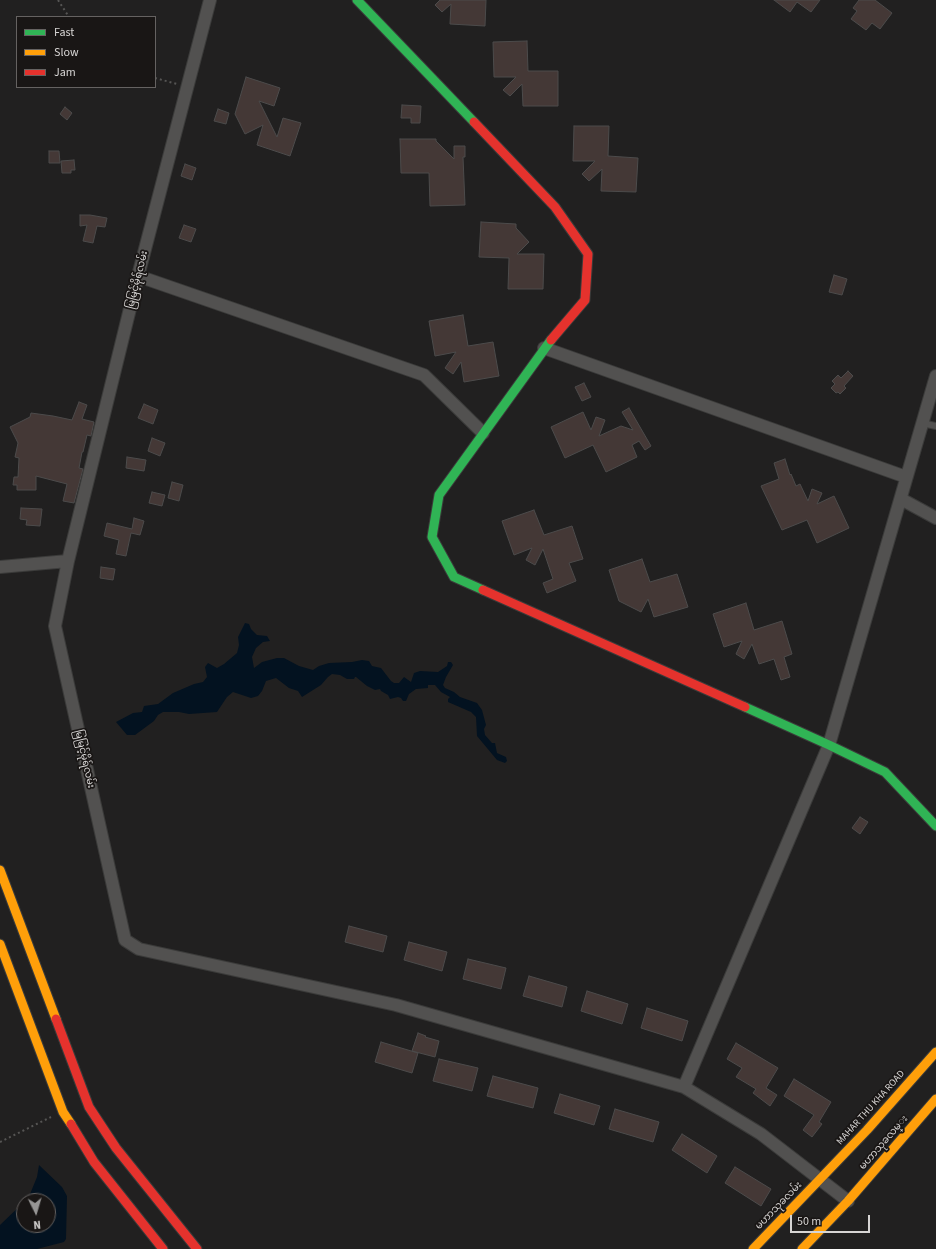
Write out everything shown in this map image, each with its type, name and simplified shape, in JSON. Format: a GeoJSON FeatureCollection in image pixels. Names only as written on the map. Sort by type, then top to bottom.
{"type":"FeatureCollection","features":[{"type":"Feature","properties":{"kind":"street","name":"မြမြင့်မိုရ်လမ်း"},"geometry":{"type":"LineString","coordinates":[[210,0],[138,276],[68,561],[56,626],[125,940],[138,949],[396,1005],[684,1087]]}},
{"type":"Feature","properties":{"kind":"street"},"geometry":{"type":"LineString","coordinates":[[357,0],[555,207],[588,254],[585,300],[544,348],[439,495],[432,537],[454,577],[829,745],[885,772],[936,826]]}},
{"type":"Feature","properties":{"kind":"street"},"geometry":{"type":"LineString","coordinates":[[138,276],[424,375],[483,433]]}},
{"type":"Feature","properties":{"kind":"street"},"geometry":{"type":"LineString","coordinates":[[544,348],[906,477]]}},
{"type":"Feature","properties":{"kind":"street"},"geometry":{"type":"LineString","coordinates":[[802,1249],[848,1201],[761,1134],[684,1087],[829,745],[936,376]]}},
{"type":"Feature","properties":{"kind":"street"},"geometry":{"type":"LineString","coordinates":[[901,499],[936,518]]}},
{"type":"Feature","properties":{"kind":"street"},"geometry":{"type":"LineString","coordinates":[[0,567],[68,561]]}},
{"type":"Feature","properties":{"kind":"street"},"geometry":{"type":"LineString","coordinates":[[0,870],[89,1107],[116,1148],[197,1249]]}},
{"type":"Feature","properties":{"kind":"street"},"geometry":{"type":"LineString","coordinates":[[0,944],[63,1112],[94,1162],[163,1249]]}},
{"type":"Feature","properties":{"kind":"street","name":"MAHAR THU KHA ROAD"},"geometry":{"type":"LineString","coordinates":[[821,1179],[867,1130],[936,1052]]}},
{"type":"Feature","properties":{"kind":"street","name":"မဟာသုခလမ္း"},"geometry":{"type":"LineString","coordinates":[[848,1201],[936,1099]]}},
{"type":"Feature","properties":{"kind":"street","name":"မဟာသုခလမ်း"},"geometry":{"type":"LineString","coordinates":[[753,1249],[821,1179]]}},
{"type":"Feature","properties":{"kind":"lane"},"geometry":{"type":"LineString","coordinates":[[922,423],[936,426]]}},
{"type":"Feature","properties":{"kind":"path"},"geometry":{"type":"LineString","coordinates":[[58,0],[68,16]]}},
{"type":"Feature","properties":{"kind":"path"},"geometry":{"type":"LineString","coordinates":[[156,78],[188,86]]}},
{"type":"Feature","properties":{"kind":"path"},"geometry":{"type":"LineString","coordinates":[[0,1142],[63,1112]]}},
{"type":"Feature","properties":{"kind":"water"},"geometry":{"type":"Polygon","coordinates":[[[245,623],[249,624],[251,629],[257,635],[267,636],[270,641],[263,642],[256,648],[252,657],[254,668],[262,662],[277,658],[284,658],[299,666],[313,670],[319,666],[329,663],[362,660],[369,661],[372,666],[381,668],[391,681],[394,683],[399,683],[404,677],[411,682],[414,673],[420,671],[438,672],[447,666],[448,662],[451,662],[453,665],[443,685],[445,688],[454,692],[460,697],[477,703],[482,710],[486,725],[484,729],[485,735],[492,743],[495,743],[497,753],[506,757],[507,761],[505,763],[497,760],[477,736],[476,717],[471,712],[448,702],[450,697],[441,692],[435,685],[428,685],[428,688],[416,689],[409,694],[406,701],[403,701],[398,697],[390,699],[388,695],[380,689],[375,690],[367,686],[356,677],[354,679],[347,679],[340,675],[332,674],[321,685],[302,697],[298,691],[289,688],[276,678],[266,681],[258,696],[251,698],[233,692],[227,697],[217,712],[189,714],[179,712],[163,712],[158,715],[154,721],[135,735],[127,735],[116,722],[133,713],[142,712],[144,706],[158,704],[173,693],[194,684],[203,682],[207,677],[205,667],[208,663],[217,668],[237,653],[239,645],[238,637],[245,623]]]}},
{"type":"Feature","properties":{"kind":"water"},"geometry":{"type":"Polygon","coordinates":[[[39,1165],[62,1187],[67,1196],[66,1239],[64,1242],[37,1249],[0,1249],[0,1225],[16,1210],[16,1233],[56,1233],[56,1193],[30,1193],[37,1177],[39,1165]]]}},
{"type":"Feature","properties":{"kind":"building"},"geometry":{"type":"Polygon","coordinates":[[[440,0],[486,0],[485,26],[450,24],[451,4],[442,12],[435,5],[440,0]]]}},
{"type":"Feature","properties":{"kind":"building"},"geometry":{"type":"Polygon","coordinates":[[[774,0],[820,0],[811,12],[797,2],[790,12],[774,0]]]}},
{"type":"Feature","properties":{"kind":"building"},"geometry":{"type":"Polygon","coordinates":[[[859,0],[875,0],[892,13],[880,29],[872,23],[866,30],[851,19],[857,11],[853,8],[859,0]]]}},
{"type":"Feature","properties":{"kind":"building"},"geometry":{"type":"Polygon","coordinates":[[[527,41],[528,71],[558,71],[558,106],[523,106],[522,84],[510,96],[503,90],[516,77],[494,77],[493,42],[527,41]]]}},
{"type":"Feature","properties":{"kind":"building"},"geometry":{"type":"Polygon","coordinates":[[[246,77],[280,88],[274,106],[259,101],[277,137],[283,118],[301,123],[290,156],[257,145],[263,125],[245,134],[235,114],[246,77]]]}},
{"type":"Feature","properties":{"kind":"building"},"geometry":{"type":"Polygon","coordinates":[[[402,105],[421,106],[420,123],[411,123],[411,118],[401,118],[402,105]]]}},
{"type":"Feature","properties":{"kind":"building"},"geometry":{"type":"Polygon","coordinates":[[[65,107],[72,113],[67,120],[60,114],[65,107]]]}},
{"type":"Feature","properties":{"kind":"building"},"geometry":{"type":"Polygon","coordinates":[[[218,109],[229,113],[226,124],[214,121],[218,109]]]}},
{"type":"Feature","properties":{"kind":"building"},"geometry":{"type":"Polygon","coordinates":[[[574,126],[609,126],[608,156],[638,158],[636,192],[601,191],[602,169],[589,181],[582,174],[595,161],[573,161],[574,126]]]}},
{"type":"Feature","properties":{"kind":"building"},"geometry":{"type":"Polygon","coordinates":[[[400,139],[436,139],[436,141],[454,159],[454,146],[465,146],[465,157],[463,157],[465,205],[430,206],[429,173],[401,173],[400,139]]]}},
{"type":"Feature","properties":{"kind":"building"},"geometry":{"type":"Polygon","coordinates":[[[49,151],[59,151],[60,163],[49,163],[49,151]]]}},
{"type":"Feature","properties":{"kind":"building"},"geometry":{"type":"Polygon","coordinates":[[[74,160],[75,170],[71,170],[71,173],[62,173],[61,161],[74,160]]]}},
{"type":"Feature","properties":{"kind":"building"},"geometry":{"type":"Polygon","coordinates":[[[185,164],[196,168],[192,180],[181,176],[185,164]]]}},
{"type":"Feature","properties":{"kind":"building"},"geometry":{"type":"Polygon","coordinates":[[[80,215],[107,218],[105,227],[97,226],[93,243],[83,241],[87,225],[80,226],[80,215]]]}},
{"type":"Feature","properties":{"kind":"building"},"geometry":{"type":"Polygon","coordinates":[[[481,222],[516,224],[516,228],[529,242],[517,254],[544,254],[543,289],[508,289],[509,258],[479,257],[481,222]]]}},
{"type":"Feature","properties":{"kind":"building"},"geometry":{"type":"Polygon","coordinates":[[[184,225],[196,229],[191,242],[179,238],[184,225]]]}},
{"type":"Feature","properties":{"kind":"building"},"geometry":{"type":"Polygon","coordinates":[[[834,275],[847,279],[842,295],[829,292],[834,275]]]}},
{"type":"Feature","properties":{"kind":"building"},"geometry":{"type":"Polygon","coordinates":[[[463,315],[468,346],[493,342],[499,376],[464,382],[461,362],[453,374],[445,368],[456,352],[435,356],[429,321],[463,315]]]}},
{"type":"Feature","properties":{"kind":"building"},"geometry":{"type":"Polygon","coordinates":[[[848,371],[853,376],[844,386],[846,388],[840,394],[838,392],[836,393],[831,388],[835,384],[832,381],[838,375],[841,378],[848,371]]]}},
{"type":"Feature","properties":{"kind":"building"},"geometry":{"type":"Polygon","coordinates":[[[584,383],[591,397],[582,401],[575,387],[584,383]]]}},
{"type":"Feature","properties":{"kind":"building"},"geometry":{"type":"Polygon","coordinates":[[[79,402],[87,405],[82,419],[94,422],[91,436],[87,435],[82,452],[79,468],[83,469],[74,503],[63,501],[67,484],[36,476],[36,490],[17,490],[17,485],[13,485],[14,477],[18,477],[19,458],[15,457],[18,443],[10,427],[30,417],[31,413],[72,420],[79,402]]]}},
{"type":"Feature","properties":{"kind":"building"},"geometry":{"type":"Polygon","coordinates":[[[144,404],[158,410],[153,424],[138,418],[144,404]]]}},
{"type":"Feature","properties":{"kind":"building"},"geometry":{"type":"Polygon","coordinates":[[[629,408],[651,446],[645,450],[639,441],[632,445],[637,457],[606,472],[593,445],[565,458],[551,427],[583,412],[591,430],[596,417],[605,420],[599,436],[621,426],[633,430],[622,412],[629,408]]]}},
{"type":"Feature","properties":{"kind":"building"},"geometry":{"type":"Polygon","coordinates":[[[152,438],[165,443],[160,456],[148,451],[152,438]]]}},
{"type":"Feature","properties":{"kind":"building"},"geometry":{"type":"Polygon","coordinates":[[[127,457],[146,460],[144,471],[126,468],[127,457]]]}},
{"type":"Feature","properties":{"kind":"building"},"geometry":{"type":"Polygon","coordinates":[[[785,459],[790,475],[791,474],[796,486],[800,484],[808,501],[812,489],[822,493],[817,504],[834,496],[849,528],[817,543],[807,520],[782,530],[761,486],[779,479],[774,463],[785,459]]]}},
{"type":"Feature","properties":{"kind":"building"},"geometry":{"type":"Polygon","coordinates":[[[172,482],[183,485],[179,501],[168,498],[172,482]]]}},
{"type":"Feature","properties":{"kind":"building"},"geometry":{"type":"Polygon","coordinates":[[[152,492],[165,495],[162,506],[149,503],[152,492]]]}},
{"type":"Feature","properties":{"kind":"building"},"geometry":{"type":"Polygon","coordinates":[[[21,508],[42,509],[40,526],[26,525],[27,520],[20,519],[21,508]]]}},
{"type":"Feature","properties":{"kind":"building"},"geometry":{"type":"Polygon","coordinates":[[[534,510],[544,535],[572,526],[583,559],[569,563],[576,581],[547,593],[543,583],[553,579],[543,549],[535,565],[526,560],[532,548],[514,555],[502,521],[534,510]]]}},
{"type":"Feature","properties":{"kind":"building"},"geometry":{"type":"Polygon","coordinates":[[[134,518],[144,521],[140,535],[131,533],[126,556],[116,554],[119,540],[104,536],[107,523],[132,529],[134,518]]]}},
{"type":"Feature","properties":{"kind":"building"},"geometry":{"type":"Polygon","coordinates":[[[642,559],[650,582],[677,574],[688,607],[654,617],[648,599],[641,612],[619,601],[609,570],[642,559]]]}},
{"type":"Feature","properties":{"kind":"building"},"geometry":{"type":"Polygon","coordinates":[[[101,567],[115,569],[113,580],[100,578],[101,567]]]}},
{"type":"Feature","properties":{"kind":"building"},"geometry":{"type":"Polygon","coordinates":[[[746,603],[754,630],[782,621],[792,654],[784,657],[790,677],[781,680],[774,659],[759,664],[752,644],[744,659],[736,654],[742,641],[724,647],[713,614],[746,603]]]}},
{"type":"Feature","properties":{"kind":"building"},"geometry":{"type":"Polygon","coordinates":[[[860,817],[868,822],[860,834],[852,828],[860,817]]]}},
{"type":"Feature","properties":{"kind":"building"},"geometry":{"type":"Polygon","coordinates":[[[349,926],[387,936],[383,952],[345,942],[349,926]]]}},
{"type":"Feature","properties":{"kind":"building"},"geometry":{"type":"Polygon","coordinates":[[[409,942],[447,952],[442,971],[404,960],[409,942]]]}},
{"type":"Feature","properties":{"kind":"building"},"geometry":{"type":"Polygon","coordinates":[[[468,959],[506,968],[501,989],[463,979],[468,959]]]}},
{"type":"Feature","properties":{"kind":"building"},"geometry":{"type":"Polygon","coordinates":[[[529,976],[567,987],[562,1007],[523,996],[529,976]]]}},
{"type":"Feature","properties":{"kind":"building"},"geometry":{"type":"Polygon","coordinates":[[[587,991],[628,1004],[622,1024],[581,1011],[587,991]]]}},
{"type":"Feature","properties":{"kind":"building"},"geometry":{"type":"Polygon","coordinates":[[[647,1008],[688,1021],[682,1041],[641,1028],[647,1008]]]}},
{"type":"Feature","properties":{"kind":"building"},"geometry":{"type":"Polygon","coordinates":[[[418,1033],[426,1036],[425,1037],[439,1041],[435,1057],[412,1051],[418,1033]]]}},
{"type":"Feature","properties":{"kind":"building"},"geometry":{"type":"Polygon","coordinates":[[[381,1042],[418,1053],[412,1073],[375,1062],[381,1042]]]}},
{"type":"Feature","properties":{"kind":"building"},"geometry":{"type":"Polygon","coordinates":[[[736,1043],[778,1068],[766,1088],[777,1095],[770,1106],[753,1093],[756,1089],[736,1077],[742,1068],[727,1059],[736,1043]]]}},
{"type":"Feature","properties":{"kind":"building"},"geometry":{"type":"Polygon","coordinates":[[[439,1059],[478,1068],[472,1091],[433,1081],[439,1059]]]}},
{"type":"Feature","properties":{"kind":"building"},"geometry":{"type":"Polygon","coordinates":[[[493,1076],[538,1088],[533,1108],[487,1096],[493,1076]]]}},
{"type":"Feature","properties":{"kind":"building"},"geometry":{"type":"Polygon","coordinates":[[[794,1079],[831,1102],[819,1122],[822,1124],[812,1137],[803,1130],[814,1115],[784,1096],[794,1079]]]}},
{"type":"Feature","properties":{"kind":"building"},"geometry":{"type":"Polygon","coordinates":[[[560,1094],[600,1106],[594,1125],[554,1113],[560,1094]]]}},
{"type":"Feature","properties":{"kind":"building"},"geometry":{"type":"Polygon","coordinates":[[[615,1109],[659,1122],[653,1142],[609,1129],[615,1109]]]}},
{"type":"Feature","properties":{"kind":"building"},"geometry":{"type":"Polygon","coordinates":[[[682,1134],[717,1156],[707,1173],[672,1150],[682,1134]]]}},
{"type":"Feature","properties":{"kind":"building"},"geometry":{"type":"Polygon","coordinates":[[[735,1167],[771,1189],[761,1206],[725,1183],[735,1167]]]}},
{"type":"Feature","properties":{"kind":"traffic: fast"},"geometry":{"type":"LineString","coordinates":[[357,0],[474,122]]}},
{"type":"Feature","properties":{"kind":"traffic: fast"},"geometry":{"type":"LineString","coordinates":[[483,590],[454,577],[432,537],[439,495],[551,340]]}},
{"type":"Feature","properties":{"kind":"traffic: fast"},"geometry":{"type":"LineString","coordinates":[[745,707],[885,772],[936,826]]}},
{"type":"Feature","properties":{"kind":"traffic: slow"},"geometry":{"type":"LineString","coordinates":[[0,870],[56,1019]]}},
{"type":"Feature","properties":{"kind":"traffic: slow"},"geometry":{"type":"LineString","coordinates":[[0,944],[63,1112],[71,1124]]}},
{"type":"Feature","properties":{"kind":"traffic: slow"},"geometry":{"type":"LineString","coordinates":[[753,1249],[867,1130],[936,1052]]}},
{"type":"Feature","properties":{"kind":"traffic: slow"},"geometry":{"type":"LineString","coordinates":[[802,1249],[848,1201],[936,1099]]}},
{"type":"Feature","properties":{"kind":"traffic: jam"},"geometry":{"type":"LineString","coordinates":[[474,122],[555,207],[588,254],[585,300],[551,340]]}},
{"type":"Feature","properties":{"kind":"traffic: jam"},"geometry":{"type":"LineString","coordinates":[[483,590],[745,707]]}},
{"type":"Feature","properties":{"kind":"traffic: jam"},"geometry":{"type":"LineString","coordinates":[[56,1019],[89,1107],[116,1148],[197,1249]]}},
{"type":"Feature","properties":{"kind":"traffic: jam"},"geometry":{"type":"LineString","coordinates":[[71,1124],[94,1162],[163,1249]]}}]}
